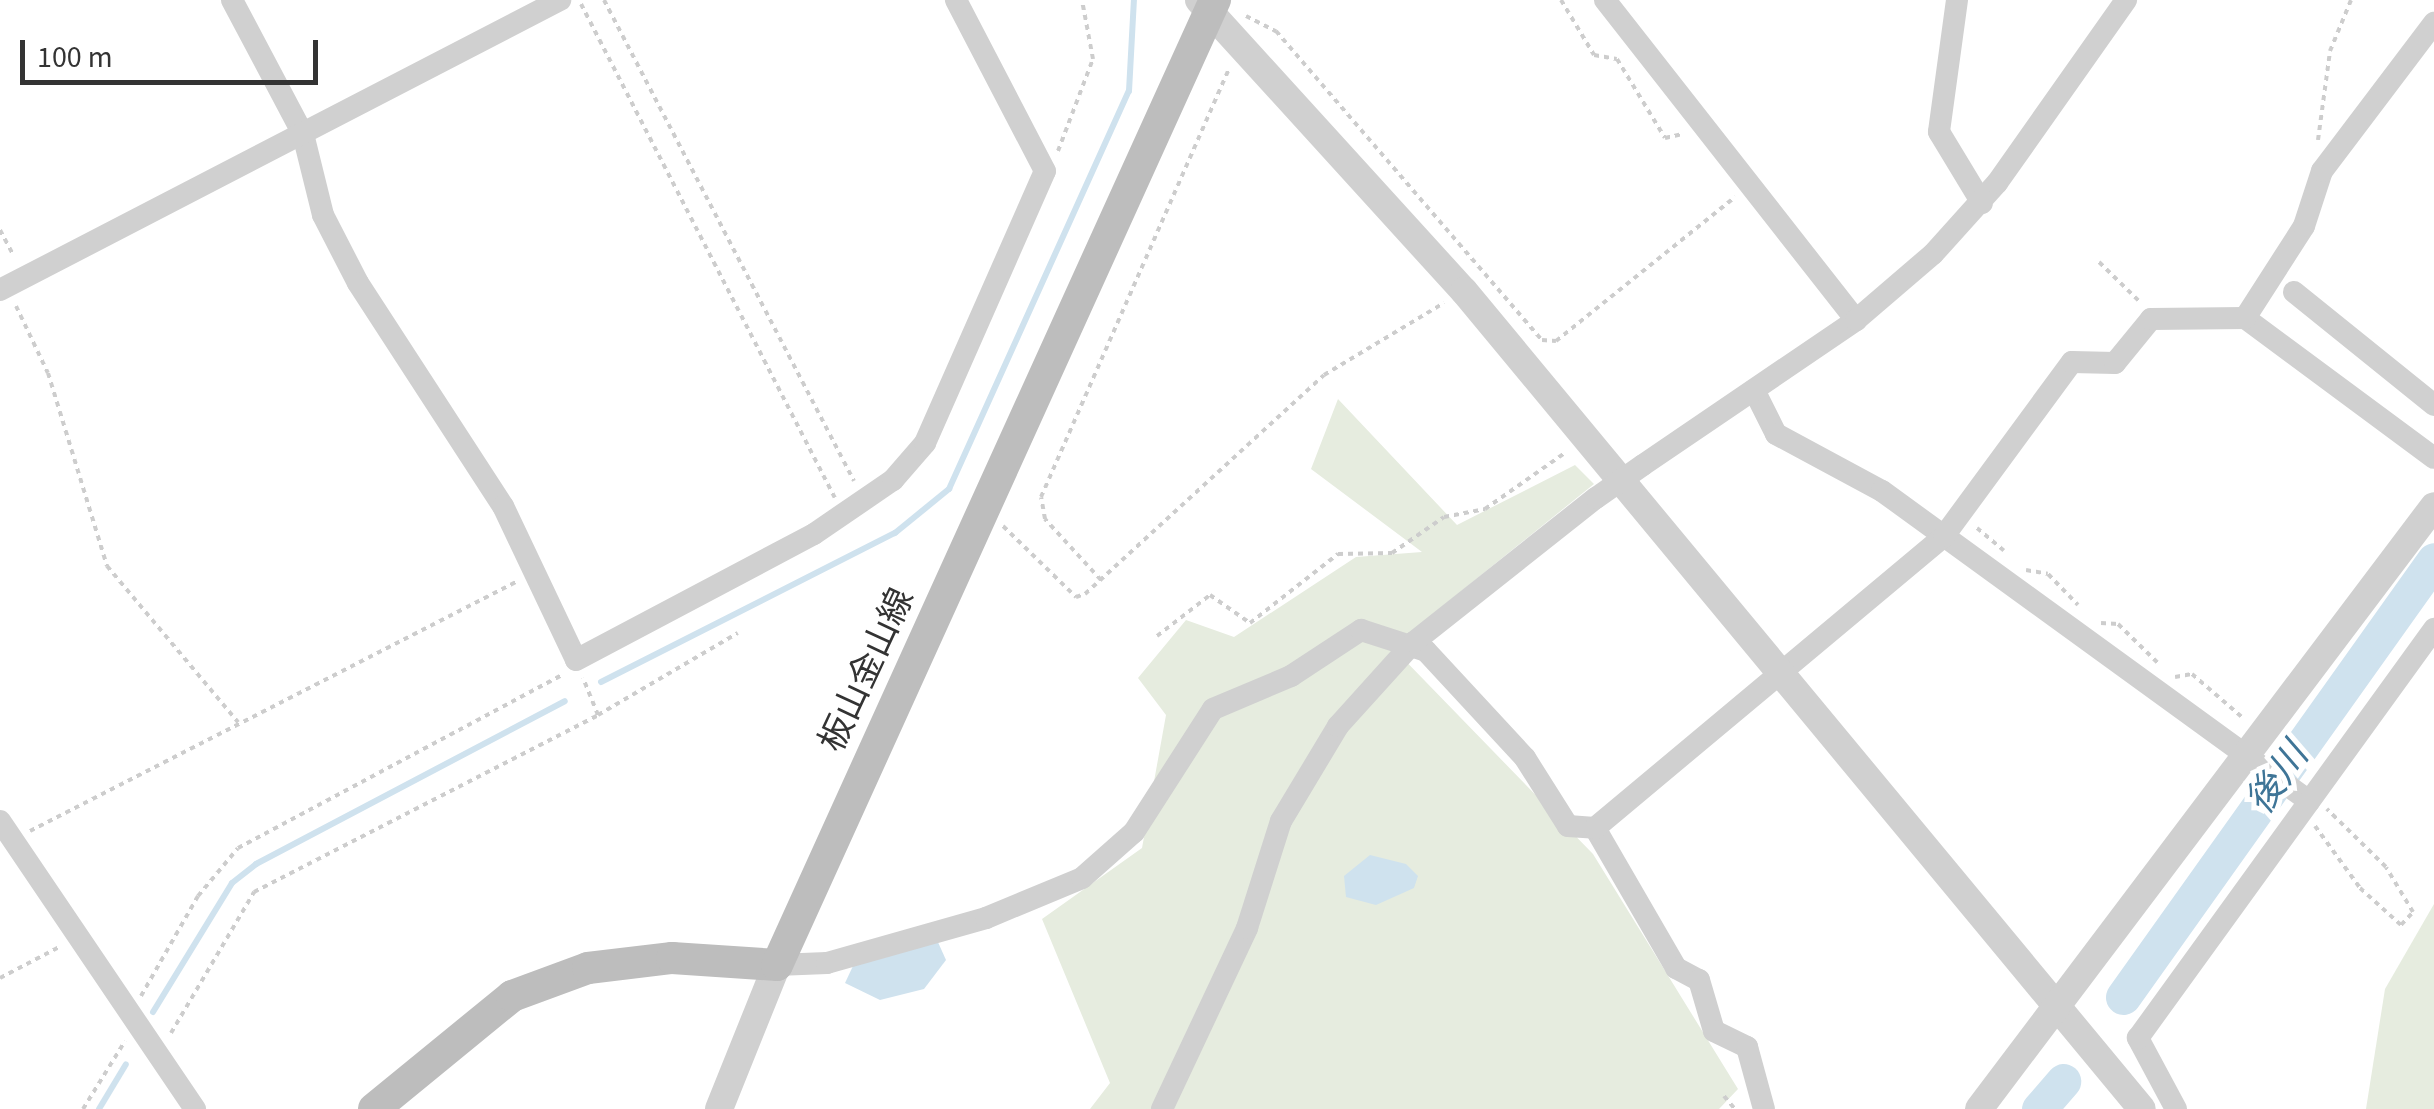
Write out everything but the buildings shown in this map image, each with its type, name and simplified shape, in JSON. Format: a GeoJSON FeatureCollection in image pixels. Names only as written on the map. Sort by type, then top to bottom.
{"type":"FeatureCollection","features":[{"type":"Feature","properties":{"kind":"main road","name":"板山金山線"},"geometry":{"type":"LineString","coordinates":[[776,964],[1216,7]]}},
{"type":"Feature","properties":{"kind":"main road"},"geometry":{"type":"LineString","coordinates":[[374,1109],[512,996],[588,968],[672,958],[776,964]]}},
{"type":"Feature","properties":{"kind":"street"},"geometry":{"type":"LineString","coordinates":[[232,0],[303,134],[323,215],[358,283],[503,506],[576,660],[853,505],[925,443],[1045,172],[956,0]]}},
{"type":"Feature","properties":{"kind":"street"},"geometry":{"type":"LineString","coordinates":[[3,288],[560,0]]}},
{"type":"Feature","properties":{"kind":"street"},"geometry":{"type":"LineString","coordinates":[[1605,0],[1754,182],[1856,320]]}},
{"type":"Feature","properties":{"kind":"street"},"geometry":{"type":"LineString","coordinates":[[1956,0],[1939,132],[1982,204]]}},
{"type":"Feature","properties":{"kind":"street"},"geometry":{"type":"LineString","coordinates":[[1162,1109],[1246,928],[1296,791],[1338,726],[1414,642],[1596,498],[1856,320],[1982,204],[2126,0]]}},
{"type":"Feature","properties":{"kind":"street"},"geometry":{"type":"LineString","coordinates":[[1216,7],[1238,45],[1464,290],[1587,436],[2142,1109]]}},
{"type":"Feature","properties":{"kind":"street"},"geometry":{"type":"LineString","coordinates":[[2244,318],[2304,226],[2322,170],[2434,23]]}},
{"type":"Feature","properties":{"kind":"street"},"geometry":{"type":"LineString","coordinates":[[2294,292],[2434,405]]}},
{"type":"Feature","properties":{"kind":"street"},"geometry":{"type":"LineString","coordinates":[[719,1109],[776,964],[826,963],[1044,897],[1113,855],[1213,708],[1291,676],[1361,630],[1414,642],[1524,758],[1568,826],[1595,828],[1944,536],[2072,362],[2115,364],[2151,319],[2244,318],[2434,458]]}},
{"type":"Feature","properties":{"kind":"street"},"geometry":{"type":"LineString","coordinates":[[1754,390],[1776,434],[1856,474],[2255,743],[2308,802]]}},
{"type":"Feature","properties":{"kind":"street"},"geometry":{"type":"LineString","coordinates":[[1979,1109],[2434,506]]}},
{"type":"Feature","properties":{"kind":"street"},"geometry":{"type":"LineString","coordinates":[[2176,1109],[2138,1038],[2434,629]]}},
{"type":"Feature","properties":{"kind":"street"},"geometry":{"type":"LineString","coordinates":[[1595,828],[1676,968],[1699,980],[1714,1031],[1746,1047],[1764,1109]]}},
{"type":"Feature","properties":{"kind":"street"},"geometry":{"type":"LineString","coordinates":[[6,831],[195,1109]]}},
{"type":"Feature","properties":{"kind":"path"},"geometry":{"type":"LineString","coordinates":[[579,0],[853,505]]}},
{"type":"Feature","properties":{"kind":"path"},"geometry":{"type":"LineString","coordinates":[[604,0],[853,505]]}},
{"type":"Feature","properties":{"kind":"path"},"geometry":{"type":"LineString","coordinates":[[1045,172],[1093,59],[1082,0]]}},
{"type":"Feature","properties":{"kind":"path"},"geometry":{"type":"LineString","coordinates":[[1562,0],[1594,55],[1617,59],[1665,138],[1702,118]]}},
{"type":"Feature","properties":{"kind":"path"},"geometry":{"type":"LineString","coordinates":[[2322,170],[2330,51],[2352,0]]}},
{"type":"Feature","properties":{"kind":"path"},"geometry":{"type":"LineString","coordinates":[[1216,7],[1276,31],[1549,342],[1754,182]]}},
{"type":"Feature","properties":{"kind":"path"},"geometry":{"type":"LineString","coordinates":[[1102,580],[1045,519],[1041,497],[1238,45]]}},
{"type":"Feature","properties":{"kind":"path"},"geometry":{"type":"LineString","coordinates":[[0,230],[13,254]]}},
{"type":"Feature","properties":{"kind":"path"},"geometry":{"type":"LineString","coordinates":[[2100,262],[2151,319]]}},
{"type":"Feature","properties":{"kind":"path"},"geometry":{"type":"LineString","coordinates":[[3,288],[48,373],[107,566],[238,722]]}},
{"type":"Feature","properties":{"kind":"path"},"geometry":{"type":"LineString","coordinates":[[985,508],[1076,597],[1102,580],[1324,376],[1464,290]]}},
{"type":"Feature","properties":{"kind":"path"},"geometry":{"type":"LineString","coordinates":[[1157,636],[1210,595],[1233,620],[1260,618],[1338,554],[1392,553],[1444,517],[1485,509],[1587,436]]}},
{"type":"Feature","properties":{"kind":"path"},"geometry":{"type":"LineString","coordinates":[[1961,513],[2099,623],[2118,624],[2172,677],[2192,674],[2255,743]]}},
{"type":"Feature","properties":{"kind":"path"},"geometry":{"type":"LineString","coordinates":[[6,831],[238,722],[534,573]]}},
{"type":"Feature","properties":{"kind":"path"},"geometry":{"type":"LineString","coordinates":[[155,1051],[254,892],[598,715],[738,633]]}},
{"type":"Feature","properties":{"kind":"path"},"geometry":{"type":"LineString","coordinates":[[83,1109],[130,1014],[198,896],[238,848],[578,667],[598,715]]}},
{"type":"Feature","properties":{"kind":"path"},"geometry":{"type":"LineString","coordinates":[[2308,802],[2386,867],[2413,912],[2401,924],[2308,802]]}},
{"type":"Feature","properties":{"kind":"path"},"geometry":{"type":"LineString","coordinates":[[0,978],[78,936]]}},
{"type":"Feature","properties":{"kind":"path"},"geometry":{"type":"LineString","coordinates":[[1724,1096],[1735,1109]]}},
{"type":"Feature","properties":{"kind":"shaded area"},"geometry":{"type":"Polygon","coordinates":[[[1338,399],[1457,525],[1575,465],[1594,484],[1392,647],[1593,854],[1738,1089],[1719,1109],[1090,1109],[1110,1083],[1042,919],[1142,848],[1166,715],[1138,678],[1186,620],[1234,637],[1356,557],[1422,552],[1311,469],[1338,399]]]}},
{"type":"Feature","properties":{"kind":"shaded area"},"geometry":{"type":"Polygon","coordinates":[[[2434,904],[2434,1109],[2366,1109],[2385,989],[2434,904]]]}},
{"type":"Feature","properties":{"kind":"water"},"geometry":{"type":"Polygon","coordinates":[[[1370,855],[1406,864],[1418,876],[1414,888],[1376,905],[1346,897],[1344,876],[1370,855]]]}},
{"type":"Feature","properties":{"kind":"water"},"geometry":{"type":"Polygon","coordinates":[[[937,940],[946,960],[924,989],[880,1000],[845,983],[853,966],[937,940]]]}},
{"type":"Feature","properties":{"kind":"waterway"},"geometry":{"type":"LineString","coordinates":[[601,682],[895,533],[949,489],[1129,91],[1134,0]]}},
{"type":"Feature","properties":{"kind":"waterway","name":"後川"},"geometry":{"type":"LineString","coordinates":[[2123,997],[2434,560]]}},
{"type":"Feature","properties":{"kind":"waterway"},"geometry":{"type":"LineString","coordinates":[[153,1012],[232,883],[256,864],[565,701]]}},
{"type":"Feature","properties":{"kind":"waterway"},"geometry":{"type":"LineString","coordinates":[[99,1109],[126,1064]]}},
{"type":"Feature","properties":{"kind":"waterway","name":"後川"},"geometry":{"type":"LineString","coordinates":[[2039,1109],[2063,1081]]}}]}
